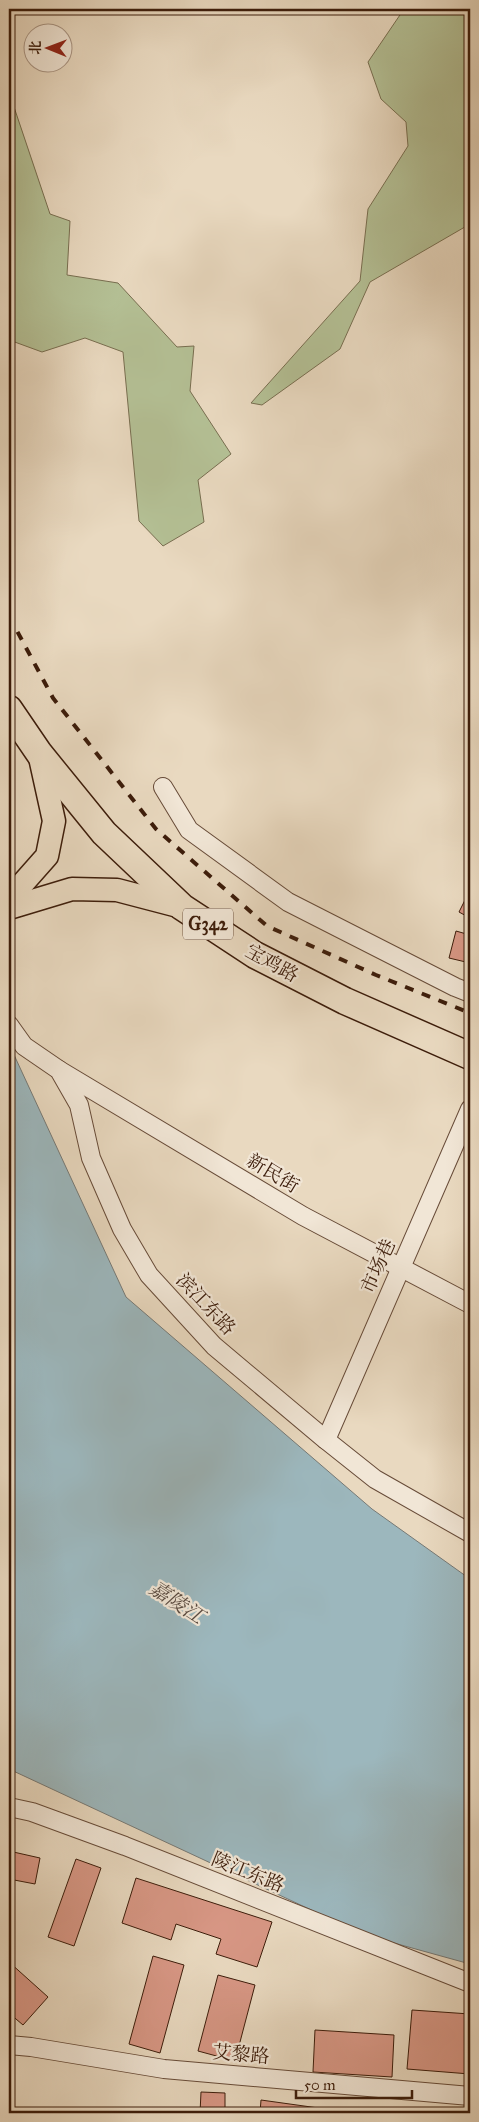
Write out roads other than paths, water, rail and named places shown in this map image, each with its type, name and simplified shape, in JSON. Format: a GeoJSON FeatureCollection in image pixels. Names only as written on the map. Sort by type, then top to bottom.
{"type":"FeatureCollection","features":[{"type":"Feature","properties":{"kind":"highway","name":"宝鸡路"},"geometry":{"type":"LineString","coordinates":[[9,709],[39,753],[104,833],[182,907],[255,956],[345,1001],[470,1056]]}},
{"type":"Feature","properties":{"kind":"main road"},"geometry":{"type":"LineString","coordinates":[[9,899],[47,856],[54,821],[39,753]]}},
{"type":"Feature","properties":{"kind":"main road"},"geometry":{"type":"LineString","coordinates":[[9,908],[72,889],[117,890],[182,907]]}},
{"type":"Feature","properties":{"kind":"street"},"geometry":{"type":"LineString","coordinates":[[163,787],[189,830],[288,902],[449,984],[470,992]]}},
{"type":"Feature","properties":{"kind":"street","name":"滨江东路"},"geometry":{"type":"LineString","coordinates":[[9,1025],[14,1051],[59,1070],[79,1105],[91,1158],[122,1229],[149,1275],[214,1346],[326,1440],[375,1479],[470,1533]]}},
{"type":"Feature","properties":{"kind":"street","name":"新民街"},"geometry":{"type":"LineString","coordinates":[[59,1070],[303,1216],[470,1304]]}},
{"type":"Feature","properties":{"kind":"street","name":"市场巷"},"geometry":{"type":"LineString","coordinates":[[326,1440],[470,1109]]}},
{"type":"Feature","properties":{"kind":"street","name":"陵江东路"},"geometry":{"type":"LineString","coordinates":[[9,1806],[32,1812],[125,1846],[470,1983]]}},
{"type":"Feature","properties":{"kind":"street","name":"艾黎路"},"geometry":{"type":"LineString","coordinates":[[9,2045],[164,2069],[470,2096]]}},
{"type":"Feature","properties":{"kind":"water","name":"嘉陵江"},"geometry":{"type":"Polygon","coordinates":[[[9,1044],[126,1297],[372,1509],[470,1579],[470,1964],[365,1935],[9,1769],[9,1044]]]}},
{"type":"Feature","properties":{"kind":"railway"},"geometry":{"type":"LineString","coordinates":[[9,616],[53,698],[156,829],[267,926],[376,975],[470,1013]]}}]}
